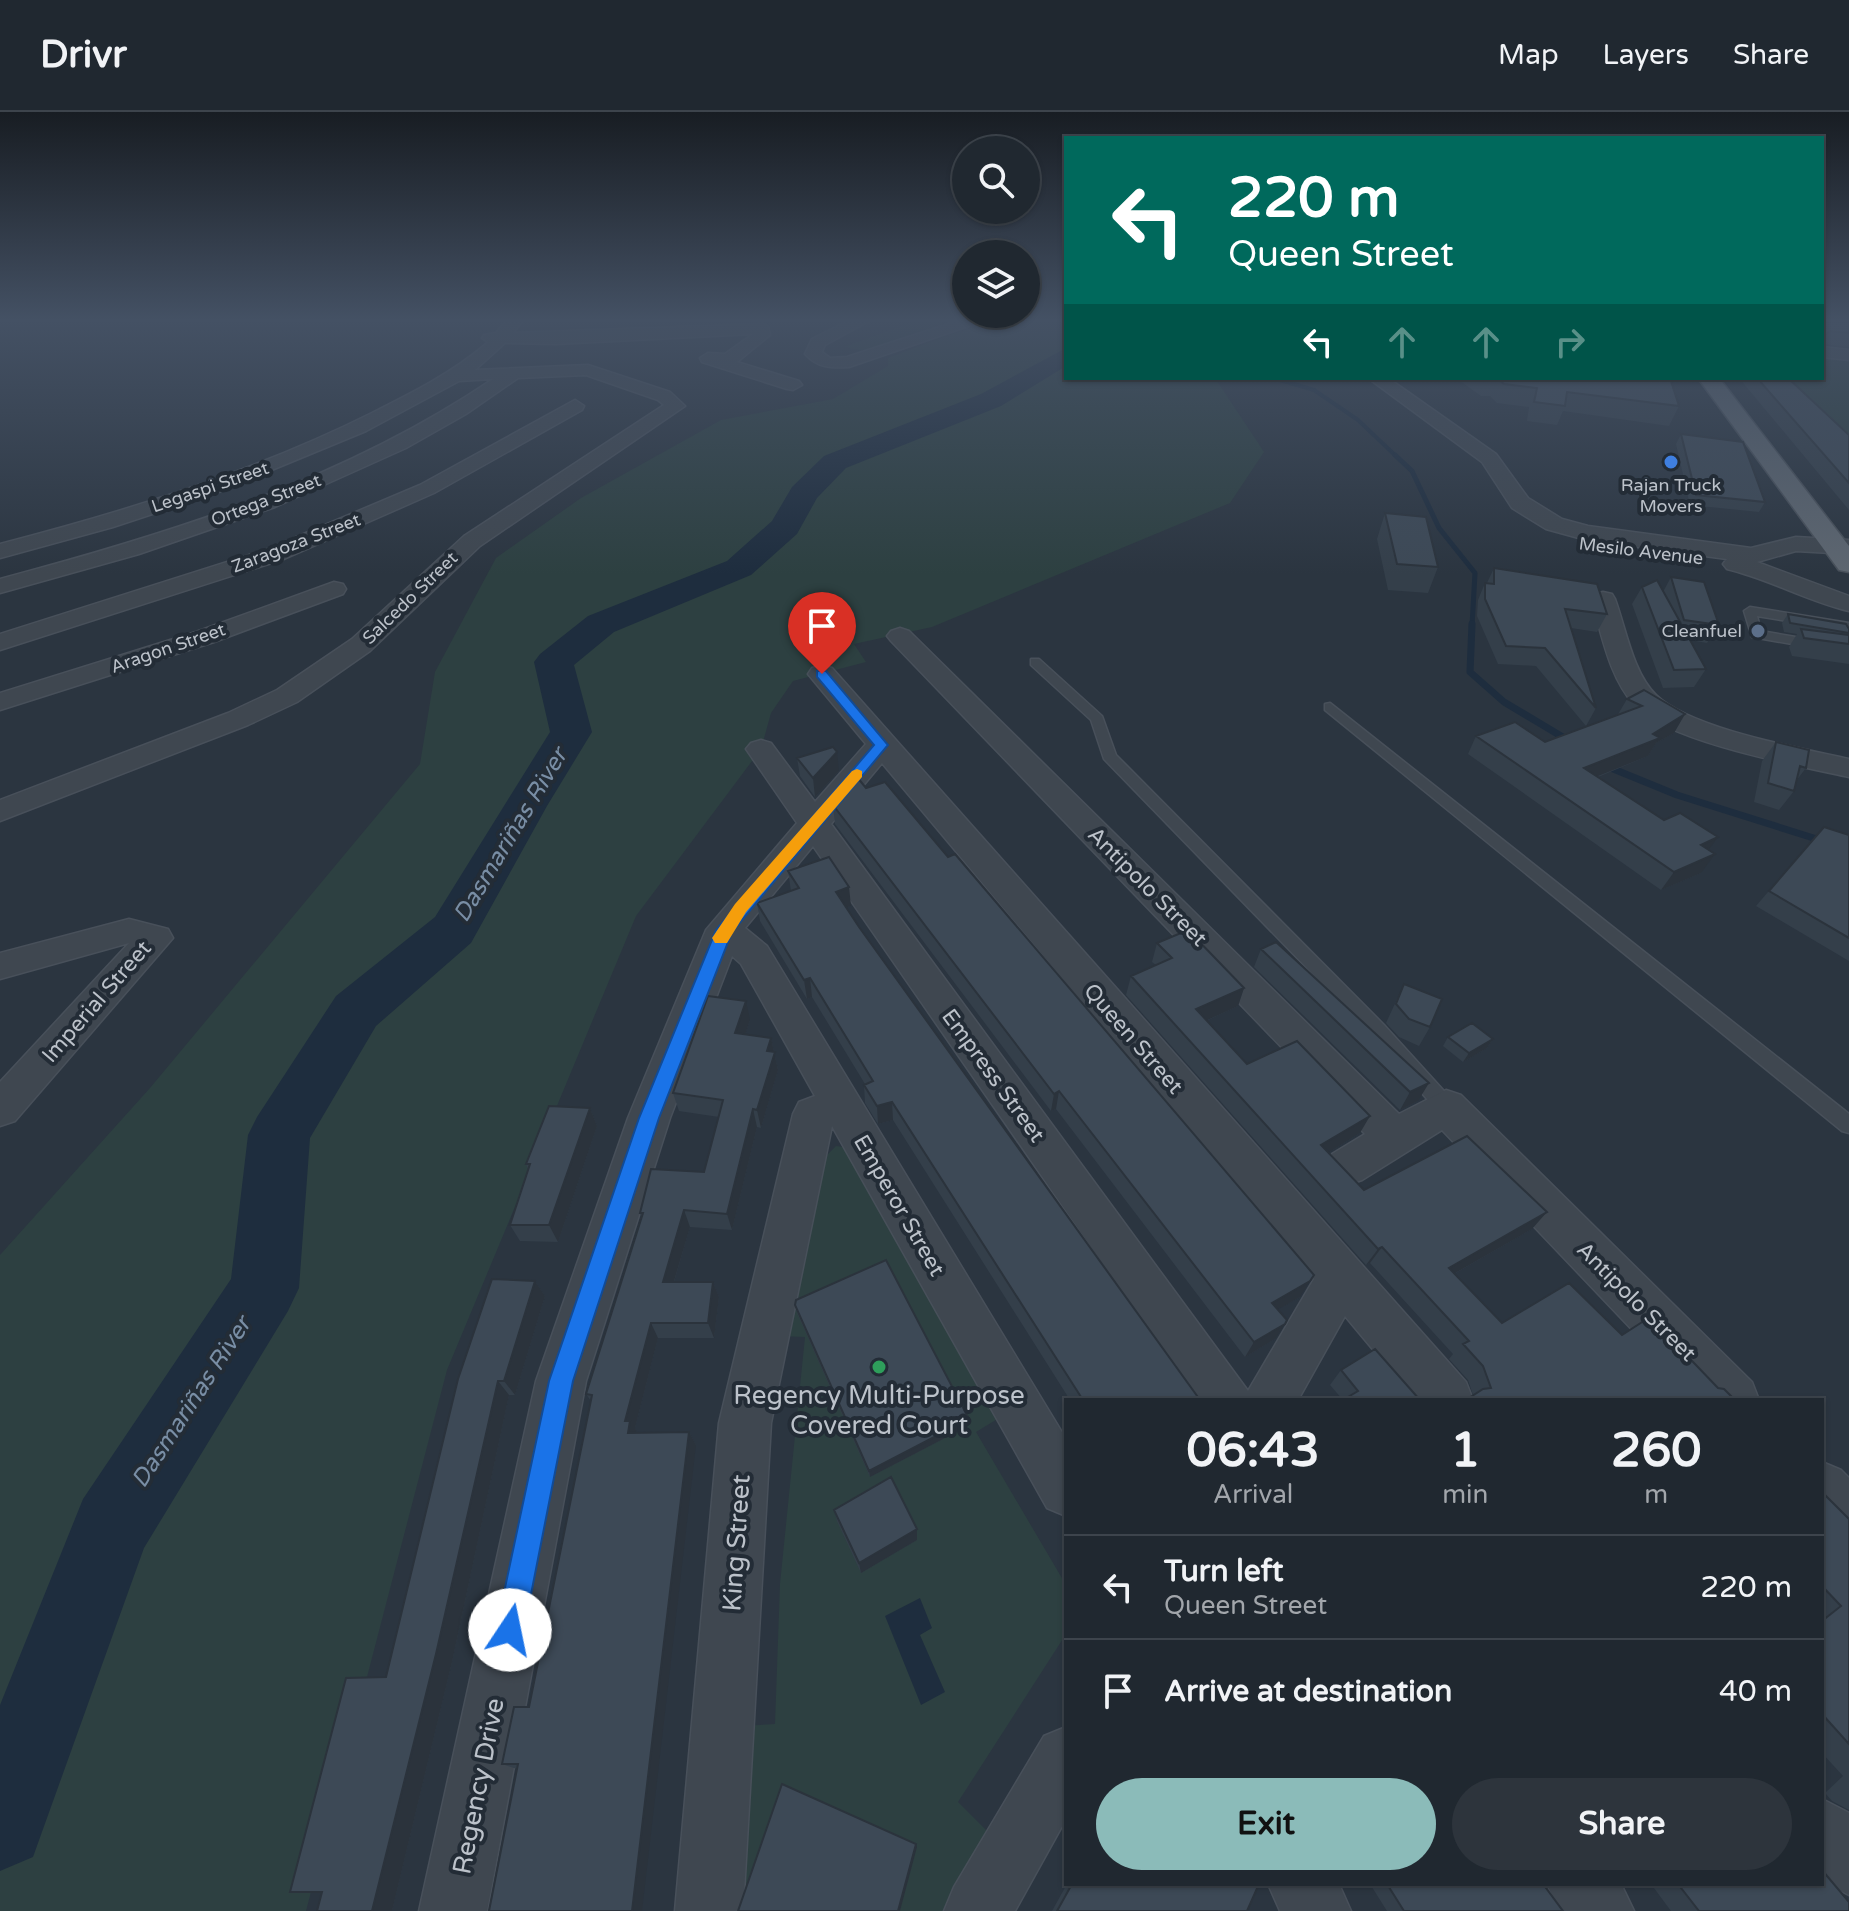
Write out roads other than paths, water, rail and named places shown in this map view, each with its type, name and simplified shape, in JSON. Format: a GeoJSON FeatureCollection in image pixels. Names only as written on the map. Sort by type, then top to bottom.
{"type":"FeatureCollection","features":[{"type":"Feature","properties":{"kind":"main road"},"geometry":{"type":"LineString","coordinates":[[1731,406],[1846,546]]}},
{"type":"Feature","properties":{"kind":"main road"},"geometry":{"type":"LineString","coordinates":[[1744,406],[1846,546]]}},
{"type":"Feature","properties":{"kind":"street","name":"Legaspi Street"},"geometry":{"type":"LineString","coordinates":[[0,551],[129,515],[266,467],[368,423],[398,406]]}},
{"type":"Feature","properties":{"kind":"street","name":"Ortega Street"},"geometry":{"type":"LineString","coordinates":[[0,586],[63,570],[220,519],[325,478],[390,448],[467,406]]}},
{"type":"Feature","properties":{"kind":"street","name":"Zaragoza Street"},"geometry":{"type":"LineString","coordinates":[[0,642],[276,554],[427,489],[575,406]]}},
{"type":"Feature","properties":{"kind":"street","name":"Salcedo Street"},"geometry":{"type":"LineString","coordinates":[[0,811],[238,719],[287,696],[361,645],[472,541],[676,406]]}},
{"type":"Feature","properties":{"kind":"street","name":"Mesilo Avenue"},"geometry":{"type":"LineString","coordinates":[[1416,406],[1489,458],[1520,503],[1515,512],[1517,519],[1526,529],[1549,538],[1710,555],[1773,553],[1786,545],[1846,546]]}},
{"type":"Feature","properties":{"kind":"street"},"geometry":{"type":"LineString","coordinates":[[220,519],[387,621]]}},
{"type":"Feature","properties":{"kind":"street"},"geometry":{"type":"LineString","coordinates":[[1773,553],[1793,566],[1792,573],[1786,579]]}},
{"type":"Feature","properties":{"kind":"street","name":"Mesilo Avenue"},"geometry":{"type":"LineString","coordinates":[[1710,555],[1753,566],[1818,596],[1849,604]]}},
{"type":"Feature","properties":{"kind":"street","name":"Aragon Street"},"geometry":{"type":"LineString","coordinates":[[0,702],[205,637],[334,589]]}},
{"type":"Feature","properties":{"kind":"street"},"geometry":{"type":"LineString","coordinates":[[1603,599],[1618,644],[1647,703],[1721,735],[1849,768]]}},
{"type":"Feature","properties":{"kind":"street","name":"Antipolo Street"},"geometry":{"type":"LineString","coordinates":[[900,636],[1395,1137]]}},
{"type":"Feature","properties":{"kind":"street","name":"Queen Street"},"geometry":{"type":"LineString","coordinates":[[822,674],[1446,1398]]}},
{"type":"Feature","properties":{"kind":"street","name":"Regency Drive"},"geometry":{"type":"LineString","coordinates":[[453,1911],[561,1381],[649,1118],[724,930],[881,745]]}},
{"type":"Feature","properties":{"kind":"street","name":"Empress Street"},"geometry":{"type":"LineString","coordinates":[[761,749],[1226,1398]]}},
{"type":"Feature","properties":{"kind":"street","name":"Emperor Street"},"geometry":{"type":"LineString","coordinates":[[724,930],[754,955],[1064,1486]]}},
{"type":"Feature","properties":{"kind":"street","name":"Imperial Street"},"geometry":{"type":"LineString","coordinates":[[0,966],[129,931],[155,938],[0,1109]]}},
{"type":"Feature","properties":{"kind":"street","name":"King Street"},"geometry":{"type":"LineString","coordinates":[[709,1911],[745,1423],[814,1114],[840,1103]]}},
{"type":"Feature","properties":{"kind":"street"},"geometry":{"type":"LineString","coordinates":[[1347,1167],[1446,1107]]}},
{"type":"Feature","properties":{"kind":"street","name":"Antipolo Street"},"geometry":{"type":"LineString","coordinates":[[1446,1107],[1732,1398]]}},
{"type":"Feature","properties":{"kind":"street"},"geometry":{"type":"LineString","coordinates":[[1271,1398],[1341,1277]]}},
{"type":"Feature","properties":{"kind":"street"},"geometry":{"type":"LineString","coordinates":[[1824,1491],[1849,1516]]}},
{"type":"Feature","properties":{"kind":"street"},"geometry":{"type":"LineString","coordinates":[[978,1911],[1064,1761]]}},
{"type":"Feature","properties":{"kind":"street"},"geometry":{"type":"LineString","coordinates":[[1824,1833],[1849,1862]]}},
{"type":"Feature","properties":{"kind":"street"},"geometry":{"type":"LineString","coordinates":[[1581,1886],[1600,1911]]}},
{"type":"Feature","properties":{"kind":"lane"},"geometry":{"type":"LineString","coordinates":[[1849,627],[1750,611],[1756,634],[1849,650]]}},
{"type":"Feature","properties":{"kind":"lane"},"geometry":{"type":"LineString","coordinates":[[1035,662],[1097,719],[1109,756],[1378,1030],[1446,1107]]}},
{"type":"Feature","properties":{"kind":"lane"},"geometry":{"type":"LineString","coordinates":[[1330,707],[1849,1125]]}},
{"type":"Feature","properties":{"kind":"water"},"geometry":{"type":"Polygon","coordinates":[[[920,1598],[932,1628],[920,1635],[945,1692],[921,1705],[885,1616],[920,1598]]]}},
{"type":"Feature","properties":{"kind":"waterway","name":"Dasmariñas River"},"geometry":{"type":"LineString","coordinates":[[0,1824],[111,1527],[264,1288],[279,1135],[356,1011],[453,930],[524,806],[571,732],[554,662],[601,624],[739,568],[785,527],[803,494],[835,462],[976,406]]}},
{"type":"Feature","properties":{"kind":"waterway"},"geometry":{"type":"LineString","coordinates":[[1337,406],[1358,420],[1397,457]]}},
{"type":"Feature","properties":{"kind":"waterway"},"geometry":{"type":"LineString","coordinates":[[1395,455],[1412,471],[1439,528],[1475,573],[1472,626]]}},
{"type":"Feature","properties":{"kind":"waterway"},"geometry":{"type":"LineString","coordinates":[[1472,624],[1470,672],[1504,702],[1571,742]]}},
{"type":"Feature","properties":{"kind":"waterway"},"geometry":{"type":"LineString","coordinates":[[1606,766],[1677,795],[1823,841],[1820,840]]}},
{"type":"Feature","properties":{"kind":"place","name":"Rajan Truck Movers"},"geometry":{"type":"Point","coordinates":[1671,462]}},
{"type":"Feature","properties":{"kind":"place","name":"Cleanfuel"},"geometry":{"type":"Point","coordinates":[1758,631]}},
{"type":"Feature","properties":{"kind":"place","name":"Regency Multi-Purpose Covered Court"},"geometry":{"type":"Point","coordinates":[879,1367]}}]}
